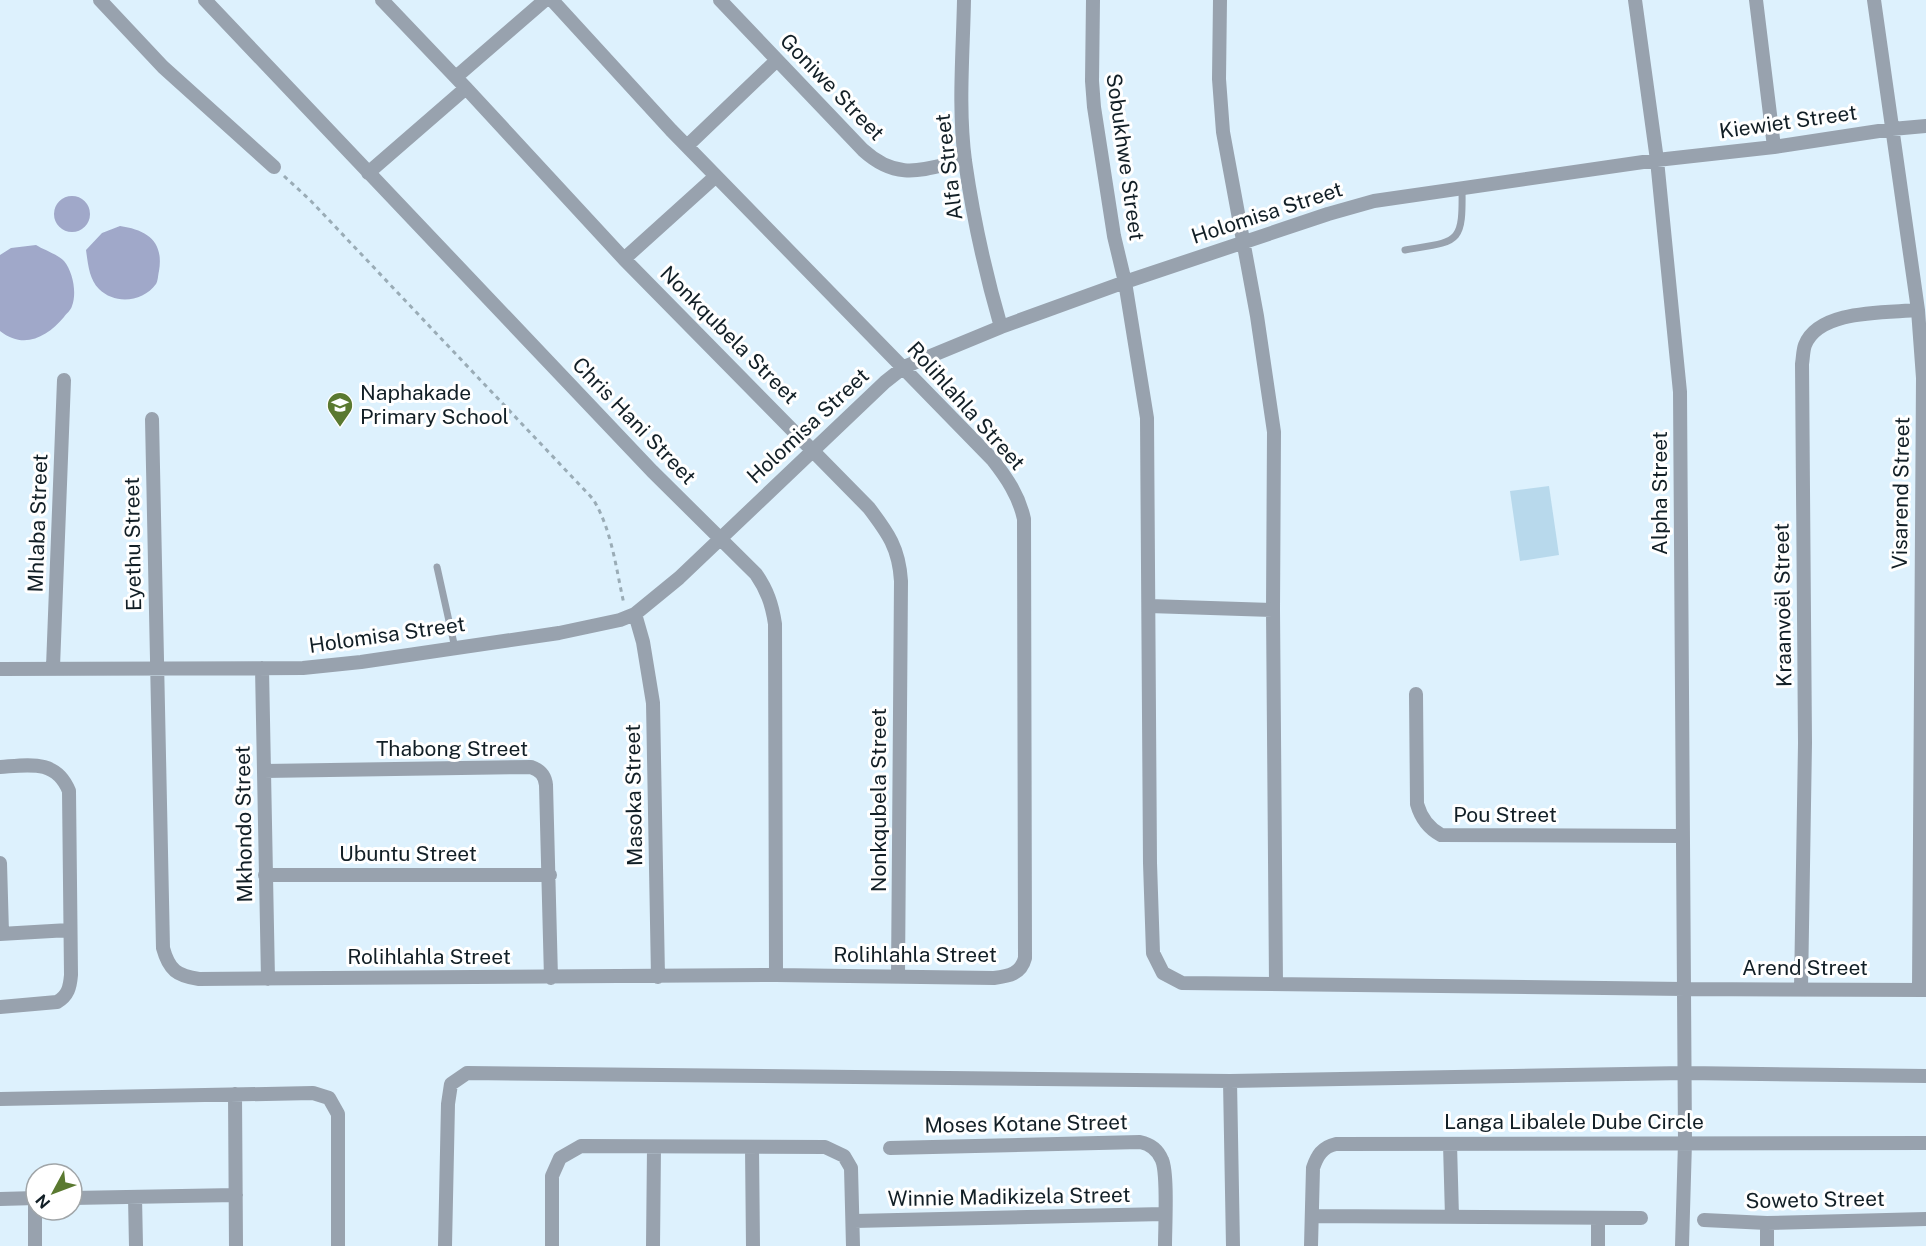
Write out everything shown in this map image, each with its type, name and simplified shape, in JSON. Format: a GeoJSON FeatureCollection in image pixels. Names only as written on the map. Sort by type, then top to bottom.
{"type":"FeatureCollection","features":[{"type":"Feature","properties":{"kind":"street"},"geometry":{"type":"LineString","coordinates":[[100,0],[163,67],[274,167]]}},
{"type":"Feature","properties":{"kind":"street","name":"Chris Hani Street"},"geometry":{"type":"LineString","coordinates":[[205,0],[719,539],[756,574],[766,589],[775,624],[776,975]]}},
{"type":"Feature","properties":{"kind":"street","name":"Nonkqubela Street"},"geometry":{"type":"LineString","coordinates":[[382,0],[624,259],[869,508],[892,540],[900,564],[898,976]]}},
{"type":"Feature","properties":{"kind":"street"},"geometry":{"type":"LineString","coordinates":[[456,77],[545,0]]}},
{"type":"Feature","properties":{"kind":"street","name":"Rolihlahla Street"},"geometry":{"type":"LineString","coordinates":[[157,669],[163,948],[165,957],[174,970],[186,977],[268,979],[776,975],[994,978],[1007,976],[1021,968],[1024,958],[1024,519],[1021,504],[1001,470],[904,367],[687,146],[552,0]]}},
{"type":"Feature","properties":{"kind":"street","name":"Goniwe Street"},"geometry":{"type":"LineString","coordinates":[[720,0],[863,150],[881,165],[891,169],[916,171],[965,160]]}},
{"type":"Feature","properties":{"kind":"street","name":"Alfa Street"},"geometry":{"type":"LineString","coordinates":[[964,0],[962,128],[965,160],[986,274],[1000,327]]}},
{"type":"Feature","properties":{"kind":"street","name":"Sobukhwe Street"},"geometry":{"type":"LineString","coordinates":[[1093,0],[1094,107],[1146,418],[1150,862],[1154,960],[1163,973],[1182,983],[1276,984]]}},
{"type":"Feature","properties":{"kind":"street"},"geometry":{"type":"LineString","coordinates":[[1220,0],[1219,79],[1223,132],[1257,316],[1274,432],[1276,984]]}},
{"type":"Feature","properties":{"kind":"street","name":"Alpha Street"},"geometry":{"type":"LineString","coordinates":[[1635,0],[1657,160],[1680,392],[1685,1073],[1682,1246]]}},
{"type":"Feature","properties":{"kind":"street"},"geometry":{"type":"LineString","coordinates":[[1756,0],[1774,147]]}},
{"type":"Feature","properties":{"kind":"street","name":"Visarend Street"},"geometry":{"type":"LineString","coordinates":[[1874,0],[1918,310],[1923,378],[1922,990]]}},
{"type":"Feature","properties":{"kind":"street"},"geometry":{"type":"LineString","coordinates":[[687,146],[777,60]]}},
{"type":"Feature","properties":{"kind":"street"},"geometry":{"type":"LineString","coordinates":[[368,172],[466,88]]}},
{"type":"Feature","properties":{"kind":"street","name":"Kiewiet Street"},"geometry":{"type":"LineString","coordinates":[[1657,160],[1926,126]]}},
{"type":"Feature","properties":{"kind":"street","name":"Holomisa Street"},"geometry":{"type":"LineString","coordinates":[[0,669],[53,667],[303,668],[361,662],[559,633],[631,616],[679,578],[871,393],[904,367],[1000,327],[1125,282],[1328,214],[1374,201],[1657,160]]}},
{"type":"Feature","properties":{"kind":"street"},"geometry":{"type":"LineString","coordinates":[[624,259],[716,176]]}},
{"type":"Feature","properties":{"kind":"street","name":"Kraanvoël Street"},"geometry":{"type":"LineString","coordinates":[[1801,989],[1805,743],[1802,364],[1805,345],[1814,332],[1831,321],[1848,316],[1918,310]]}},
{"type":"Feature","properties":{"kind":"street","name":"Mhlaba Street"},"geometry":{"type":"LineString","coordinates":[[53,667],[64,380]]}},
{"type":"Feature","properties":{"kind":"street","name":"Eyethu Street"},"geometry":{"type":"LineString","coordinates":[[152,418],[157,669]]}},
{"type":"Feature","properties":{"kind":"street"},"geometry":{"type":"LineString","coordinates":[[1149,606],[1273,610]]}},
{"type":"Feature","properties":{"kind":"street","name":"Masoka Street"},"geometry":{"type":"LineString","coordinates":[[631,616],[644,642],[653,703],[658,977]]}},
{"type":"Feature","properties":{"kind":"street","name":"Mkhondo Street"},"geometry":{"type":"LineString","coordinates":[[262,668],[268,979]]}},
{"type":"Feature","properties":{"kind":"street","name":"Pou Street"},"geometry":{"type":"LineString","coordinates":[[1416,694],[1417,804],[1419,813],[1428,826],[1441,835],[1683,836]]}},
{"type":"Feature","properties":{"kind":"street"},"geometry":{"type":"LineString","coordinates":[[0,767],[35,764],[56,772],[65,782],[70,800],[71,975],[66,995],[53,1003],[0,1007]]}},
{"type":"Feature","properties":{"kind":"street","name":"Thabong Street"},"geometry":{"type":"LineString","coordinates":[[264,771],[531,767],[536,769],[545,778],[546,784],[550,875],[550,978]]}},
{"type":"Feature","properties":{"kind":"street"},"geometry":{"type":"LineString","coordinates":[[0,863],[1,934],[69,930]]}},
{"type":"Feature","properties":{"kind":"street","name":"Ubuntu Street"},"geometry":{"type":"LineString","coordinates":[[265,875],[550,875]]}},
{"type":"Feature","properties":{"kind":"street","name":"Arend Street"},"geometry":{"type":"LineString","coordinates":[[1276,984],[1922,990]]}},
{"type":"Feature","properties":{"kind":"street"},"geometry":{"type":"LineString","coordinates":[[445,1246],[448,1104],[452,1084],[467,1073],[1230,1081],[1685,1073],[1926,1076]]}},
{"type":"Feature","properties":{"kind":"street"},"geometry":{"type":"LineString","coordinates":[[1230,1081],[1233,1246]]}},
{"type":"Feature","properties":{"kind":"street"},"geometry":{"type":"LineString","coordinates":[[0,1099],[312,1093],[329,1098],[338,1114],[338,1246]]}},
{"type":"Feature","properties":{"kind":"street"},"geometry":{"type":"LineString","coordinates":[[235,1094],[236,1246]]}},
{"type":"Feature","properties":{"kind":"street","name":"Moses Kotane Street"},"geometry":{"type":"LineString","coordinates":[[890,1148],[1140,1142],[1151,1146],[1158,1153],[1164,1170],[1164,1214]]}},
{"type":"Feature","properties":{"kind":"street","name":"Langa Libalele Dube Circle"},"geometry":{"type":"LineString","coordinates":[[1311,1246],[1313,1168],[1319,1154],[1327,1147],[1342,1143],[1926,1143]]}},
{"type":"Feature","properties":{"kind":"street"},"geometry":{"type":"LineString","coordinates":[[1450,1144],[1452,1217]]}},
{"type":"Feature","properties":{"kind":"street"},"geometry":{"type":"LineString","coordinates":[[552,1246],[552,1176],[560,1158],[581,1146],[825,1147],[844,1156],[851,1168],[854,1246]]}},
{"type":"Feature","properties":{"kind":"street"},"geometry":{"type":"LineString","coordinates":[[653,1246],[654,1147]]}},
{"type":"Feature","properties":{"kind":"street"},"geometry":{"type":"LineString","coordinates":[[752,1147],[753,1246]]}},
{"type":"Feature","properties":{"kind":"street"},"geometry":{"type":"LineString","coordinates":[[84,1198],[236,1195]]}},
{"type":"Feature","properties":{"kind":"street"},"geometry":{"type":"LineString","coordinates":[[135,1197],[136,1246]]}},
{"type":"Feature","properties":{"kind":"street"},"geometry":{"type":"LineString","coordinates":[[0,1199],[24,1198]]}},
{"type":"Feature","properties":{"kind":"street"},"geometry":{"type":"LineString","coordinates":[[1164,1214],[1165,1246]]}},
{"type":"Feature","properties":{"kind":"street","name":"Winnie Madikizela Street"},"geometry":{"type":"LineString","coordinates":[[854,1221],[1164,1214]]}},
{"type":"Feature","properties":{"kind":"street"},"geometry":{"type":"LineString","coordinates":[[1312,1216],[1641,1218]]}},
{"type":"Feature","properties":{"kind":"street"},"geometry":{"type":"LineString","coordinates":[[1598,1218],[1598,1246]]}},
{"type":"Feature","properties":{"kind":"street","name":"Soweto Street"},"geometry":{"type":"LineString","coordinates":[[1704,1221],[1926,1219]]}},
{"type":"Feature","properties":{"kind":"street"},"geometry":{"type":"LineString","coordinates":[[35,1246],[36,1222]]}},
{"type":"Feature","properties":{"kind":"street"},"geometry":{"type":"LineString","coordinates":[[1767,1222],[1767,1246]]}},
{"type":"Feature","properties":{"kind":"lane"},"geometry":{"type":"LineString","coordinates":[[1405,250],[1442,244],[1459,232],[1462,219],[1462,188]]}},
{"type":"Feature","properties":{"kind":"lane"},"geometry":{"type":"LineString","coordinates":[[437,567],[455,648]]}},
{"type":"Feature","properties":{"kind":"path"},"geometry":{"type":"LineString","coordinates":[[274,167],[310,200],[593,499],[608,531],[631,616]]}},
{"type":"Feature","properties":{"kind":"shaded area"},"geometry":{"type":"Polygon","coordinates":[[[72,196],[85,201],[90,214],[85,227],[72,232],[59,227],[54,214],[59,201],[72,196]]]}},
{"type":"Feature","properties":{"kind":"shaded area"},"geometry":{"type":"Polygon","coordinates":[[[120,226],[146,234],[152,239],[159,252],[160,261],[156,284],[144,295],[136,298],[113,298],[106,294],[96,285],[88,266],[86,250],[102,233],[120,226]]]}},
{"type":"Feature","properties":{"kind":"shaded area"},"geometry":{"type":"Polygon","coordinates":[[[36,245],[64,261],[73,283],[73,301],[70,310],[43,335],[35,339],[18,340],[0,331],[0,255],[11,248],[36,245]]]}},
{"type":"Feature","properties":{"kind":"shaded area"},"geometry":{"type":"Polygon","coordinates":[[[1549,486],[1559,555],[1520,561],[1510,491],[1549,486]]]}},
{"type":"Feature","properties":{"kind":"place","name":"Naphakade Primary School"},"geometry":{"type":"Point","coordinates":[340,428]}}]}
